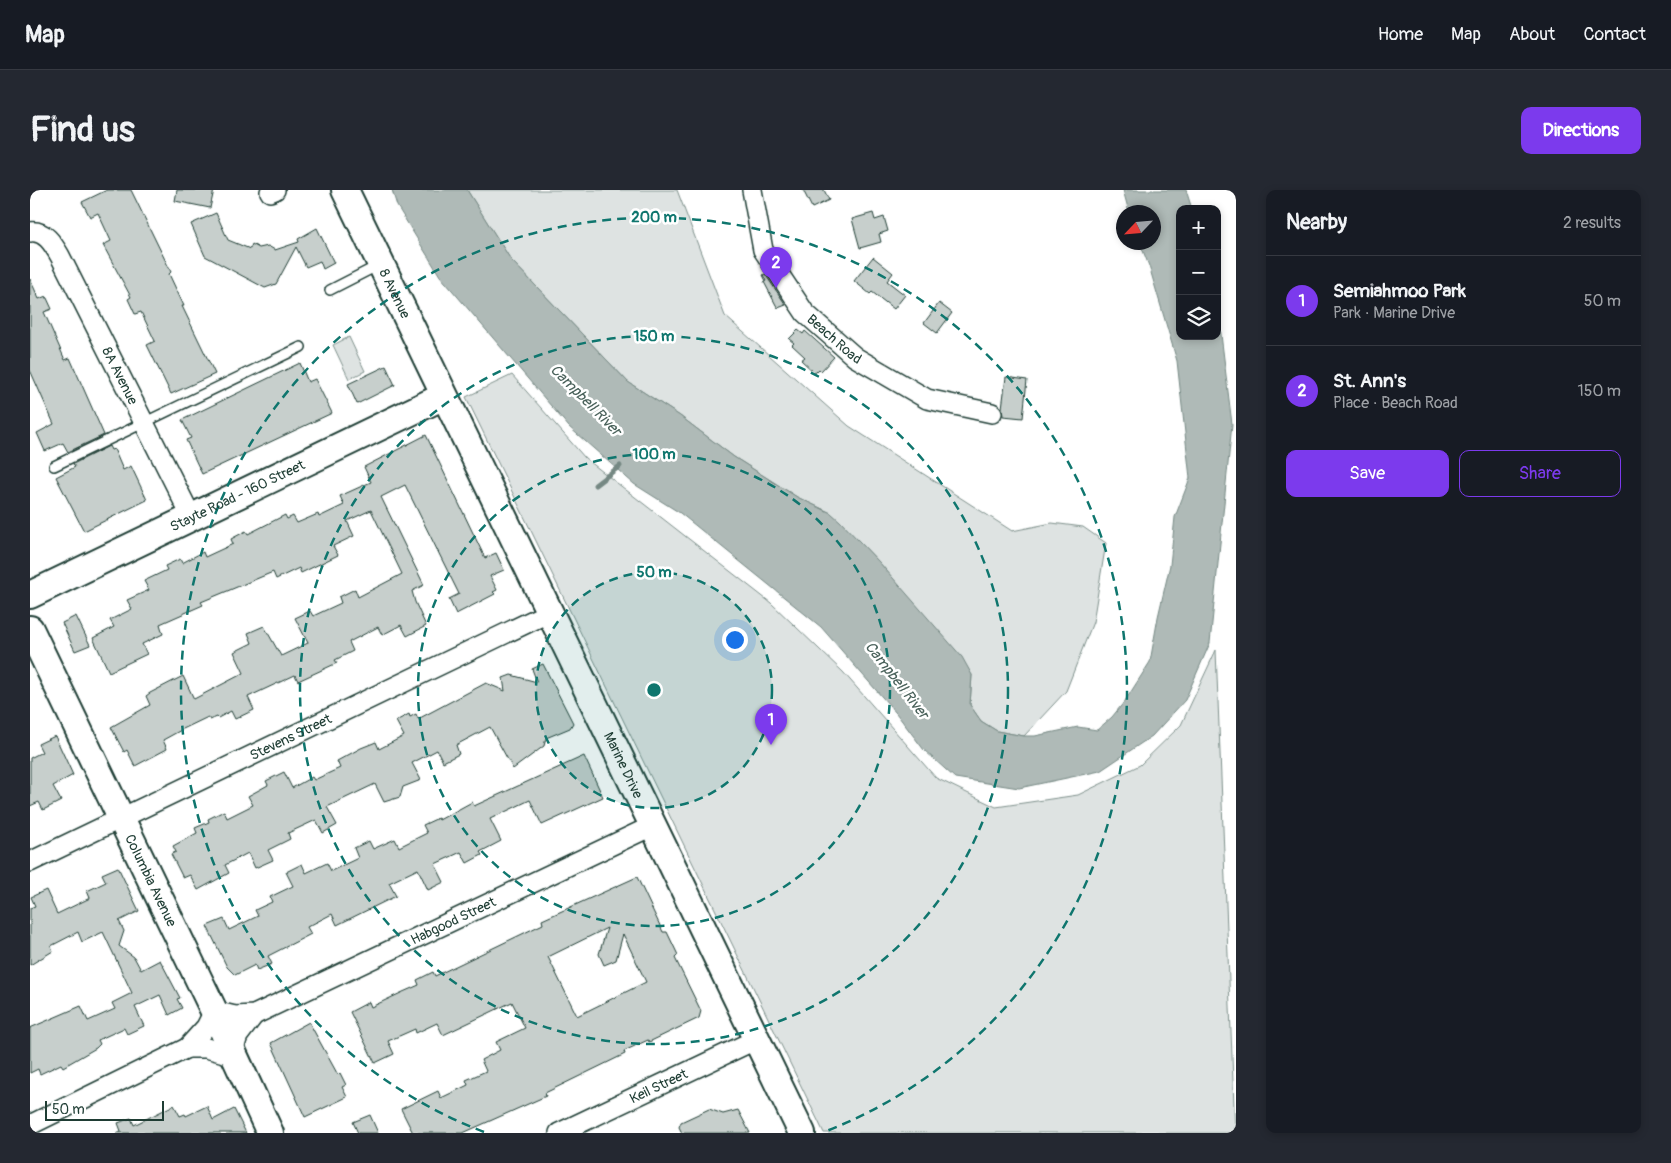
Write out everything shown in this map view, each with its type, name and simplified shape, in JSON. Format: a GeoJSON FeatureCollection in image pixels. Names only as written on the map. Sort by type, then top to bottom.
{"type":"FeatureCollection","features":[{"type":"Feature","properties":{"kind":"street","name":"8 Avenue"},"geometry":{"type":"LineString","coordinates":[[345,190],[444,396]]}},
{"type":"Feature","properties":{"kind":"street","name":"Beach Road"},"geometry":{"type":"LineString","coordinates":[[752,190],[763,250],[805,313],[855,357],[926,399],[992,413]]}},
{"type":"Feature","properties":{"kind":"street","name":"8A Avenue"},"geometry":{"type":"LineString","coordinates":[[38,234],[60,256],[146,422],[192,518]]}},
{"type":"Feature","properties":{"kind":"street","name":"Stayte Road - 160 Street"},"geometry":{"type":"LineString","coordinates":[[30,595],[444,396]]}},
{"type":"Feature","properties":{"kind":"street","name":"Marine Drive"},"geometry":{"type":"LineString","coordinates":[[444,396],[802,1133]]}},
{"type":"Feature","properties":{"kind":"street","name":"Stevens Street"},"geometry":{"type":"LineString","coordinates":[[30,862],[550,612]]}},
{"type":"Feature","properties":{"kind":"street","name":"Columbia Avenue"},"geometry":{"type":"LineString","coordinates":[[30,629],[214,1010],[232,1055],[270,1133]]}},
{"type":"Feature","properties":{"kind":"street","name":"Habgood Street"},"geometry":{"type":"LineString","coordinates":[[214,1010],[235,1016],[254,1015],[654,825]]}},
{"type":"Feature","properties":{"kind":"street"},"geometry":{"type":"LineString","coordinates":[[30,1125],[187,1048],[206,1027],[214,1010]]}},
{"type":"Feature","properties":{"kind":"street","name":"Habgood Street"},"geometry":{"type":"LineString","coordinates":[[232,1055],[238,1036],[254,1015]]}},
{"type":"Feature","properties":{"kind":"street","name":"Keil Street"},"geometry":{"type":"LineString","coordinates":[[558,1133],[757,1039]]}},
{"type":"Feature","properties":{"kind":"street"},"geometry":{"type":"LineString","coordinates":[[187,1048],[206,1048],[232,1055]]}},
{"type":"Feature","properties":{"kind":"lane"},"geometry":{"type":"LineString","coordinates":[[330,290],[380,264]]}},
{"type":"Feature","properties":{"kind":"lane"},"geometry":{"type":"LineString","coordinates":[[54,466],[302,347]]}},
{"type":"Feature","properties":{"kind":"shaded area"},"geometry":{"type":"Polygon","coordinates":[[[467,190],[677,190],[725,316],[849,426],[1012,531],[1052,523],[1083,527],[1106,543],[1093,622],[1066,691],[1024,736],[997,731],[981,721],[970,705],[972,675],[879,562],[831,513],[797,497],[734,457],[680,416],[628,382],[511,260],[467,190]]]}},
{"type":"Feature","properties":{"kind":"shaded area"},"geometry":{"type":"Polygon","coordinates":[[[349,337],[365,371],[349,379],[333,345],[349,337]]]}},
{"type":"Feature","properties":{"kind":"shaded area"},"geometry":{"type":"Polygon","coordinates":[[[512,375],[585,458],[771,603],[843,672],[936,778],[996,807],[1078,795],[1140,765],[1181,725],[1216,650],[1235,1133],[824,1133],[466,397],[512,375]]]}},
{"type":"Feature","properties":{"kind":"water","name":"Campbell River"},"geometry":{"type":"Polygon","coordinates":[[[392,190],[467,190],[511,260],[628,382],[680,416],[734,457],[797,497],[831,513],[879,562],[962,657],[972,675],[970,705],[981,721],[997,731],[1035,736],[1078,727],[1097,730],[1112,717],[1125,701],[1150,662],[1170,565],[1175,517],[1190,478],[1177,361],[1143,250],[1161,250],[1161,205],[1127,205],[1123,190],[1186,190],[1191,205],[1176,205],[1176,340],[1221,340],[1221,335],[1232,424],[1210,643],[1185,700],[1152,736],[1100,771],[1019,788],[955,778],[924,750],[896,713],[821,627],[680,513],[634,484],[569,427],[440,276],[397,206],[392,190]]]}},
{"type":"Feature","properties":{"kind":"building"},"geometry":{"type":"Polygon","coordinates":[[[107,190],[131,190],[171,272],[169,274],[184,306],[182,306],[215,374],[171,394],[147,345],[155,341],[141,312],[135,314],[128,299],[131,297],[103,245],[111,241],[98,213],[90,217],[82,202],[107,190]]]}},
{"type":"Feature","properties":{"kind":"building"},"geometry":{"type":"Polygon","coordinates":[[[177,190],[214,190],[210,208],[175,201],[177,190]]]}},
{"type":"Feature","properties":{"kind":"building"},"geometry":{"type":"Polygon","coordinates":[[[803,190],[824,190],[829,200],[812,208],[803,190]]]}},
{"type":"Feature","properties":{"kind":"building"},"geometry":{"type":"Polygon","coordinates":[[[216,213],[228,240],[250,249],[252,244],[259,248],[268,246],[275,250],[299,242],[298,239],[317,228],[334,263],[323,269],[320,261],[306,267],[296,247],[276,284],[265,288],[205,256],[191,224],[216,213]]]}},
{"type":"Feature","properties":{"kind":"building"},"geometry":{"type":"Polygon","coordinates":[[[873,213],[875,220],[884,217],[888,231],[879,234],[881,242],[860,248],[852,219],[873,213]]]}},
{"type":"Feature","properties":{"kind":"building"},"geometry":{"type":"Polygon","coordinates":[[[873,257],[893,273],[887,281],[905,295],[894,309],[854,281],[873,257]]]}},
{"type":"Feature","properties":{"kind":"building"},"geometry":{"type":"Polygon","coordinates":[[[765,274],[786,305],[778,308],[764,282],[766,281],[763,275],[765,274]]]}},
{"type":"Feature","properties":{"kind":"building"},"geometry":{"type":"Polygon","coordinates":[[[30,279],[39,299],[46,296],[52,309],[44,312],[65,360],[70,358],[104,435],[68,452],[63,443],[45,451],[37,433],[54,424],[30,370],[30,279]]]}},
{"type":"Feature","properties":{"kind":"building"},"geometry":{"type":"Polygon","coordinates":[[[939,303],[952,313],[937,333],[924,323],[939,303]]]}},
{"type":"Feature","properties":{"kind":"building"},"geometry":{"type":"Polygon","coordinates":[[[798,330],[803,334],[805,331],[834,357],[821,371],[819,369],[815,373],[801,360],[805,357],[792,345],[794,343],[789,339],[798,330]]]}},
{"type":"Feature","properties":{"kind":"building"},"geometry":{"type":"Polygon","coordinates":[[[300,363],[308,382],[315,379],[332,413],[202,474],[186,440],[191,438],[182,420],[300,363]]]}},
{"type":"Feature","properties":{"kind":"building"},"geometry":{"type":"Polygon","coordinates":[[[386,366],[395,385],[357,404],[348,384],[386,366]]]}},
{"type":"Feature","properties":{"kind":"building"},"geometry":{"type":"Polygon","coordinates":[[[1006,377],[1027,380],[1023,418],[1003,416],[1002,408],[1006,377]]]}},
{"type":"Feature","properties":{"kind":"building"},"geometry":{"type":"Polygon","coordinates":[[[426,435],[485,558],[496,553],[504,570],[490,576],[497,590],[493,592],[495,594],[456,614],[449,599],[459,594],[405,485],[381,497],[424,585],[412,591],[426,626],[407,636],[401,625],[382,635],[378,627],[349,642],[353,651],[335,660],[337,663],[298,681],[295,675],[248,697],[254,710],[235,719],[231,711],[218,718],[210,720],[208,717],[183,729],[163,740],[167,749],[135,766],[127,750],[124,752],[111,727],[150,705],[146,696],[150,693],[183,676],[194,699],[244,673],[234,652],[252,643],[248,633],[264,626],[281,656],[308,643],[295,618],[310,611],[313,616],[341,603],[339,597],[355,589],[358,597],[402,574],[371,510],[347,521],[354,536],[333,546],[338,555],[301,573],[299,568],[276,579],[273,572],[201,602],[203,605],[160,624],[163,634],[142,644],[147,654],[109,672],[93,638],[114,627],[110,620],[132,609],[127,600],[149,590],[144,581],[167,570],[165,566],[180,559],[182,563],[203,552],[205,557],[233,544],[231,539],[246,531],[248,534],[285,515],[287,519],[293,516],[297,523],[318,514],[319,517],[344,505],[340,496],[371,482],[364,467],[426,435]]]}},
{"type":"Feature","properties":{"kind":"building"},"geometry":{"type":"Polygon","coordinates":[[[109,446],[111,450],[114,449],[123,470],[131,466],[147,500],[84,531],[56,477],[75,467],[73,464],[109,446]]]}},
{"type":"Feature","properties":{"kind":"building"},"geometry":{"type":"Polygon","coordinates":[[[76,616],[90,645],[75,651],[62,623],[76,616]]]}},
{"type":"Feature","properties":{"kind":"building"},"geometry":{"type":"Polygon","coordinates":[[[543,664],[573,723],[570,728],[546,738],[544,746],[513,769],[490,727],[456,745],[459,754],[443,762],[437,750],[412,763],[421,780],[403,787],[400,797],[384,802],[375,784],[327,807],[337,825],[323,833],[316,820],[288,833],[290,839],[268,850],[273,860],[255,868],[248,853],[225,865],[229,873],[198,890],[190,875],[183,878],[171,854],[176,852],[173,846],[197,833],[195,828],[209,822],[208,819],[224,811],[227,818],[253,805],[248,796],[268,785],[266,781],[284,772],[292,788],[312,777],[314,780],[340,768],[337,761],[361,748],[376,742],[379,749],[404,736],[396,721],[409,714],[410,717],[416,714],[418,719],[486,683],[505,691],[503,678],[511,675],[537,682],[532,669],[543,664]]]}},
{"type":"Feature","properties":{"kind":"building"},"geometry":{"type":"Polygon","coordinates":[[[55,736],[73,775],[53,786],[61,801],[43,810],[39,802],[30,806],[30,758],[42,752],[38,744],[55,736]]]}},
{"type":"Feature","properties":{"kind":"building"},"geometry":{"type":"Polygon","coordinates":[[[584,756],[603,797],[542,825],[530,800],[490,819],[501,841],[480,852],[482,855],[467,863],[461,852],[435,864],[444,882],[428,890],[418,869],[389,883],[396,896],[337,925],[332,914],[307,927],[311,934],[268,956],[272,964],[257,970],[255,965],[235,975],[227,967],[207,926],[224,919],[229,930],[258,916],[255,910],[272,902],[270,897],[293,886],[286,872],[302,864],[306,873],[327,863],[331,871],[358,858],[354,848],[369,841],[373,849],[395,839],[399,847],[427,833],[423,825],[438,818],[439,820],[472,802],[474,806],[584,756]]]}},
{"type":"Feature","properties":{"kind":"building"},"geometry":{"type":"Polygon","coordinates":[[[118,867],[139,911],[119,921],[124,931],[119,946],[134,957],[141,970],[160,960],[180,998],[177,999],[182,1008],[169,1015],[160,995],[135,1007],[144,1026],[127,1034],[124,1028],[98,1040],[100,1044],[96,1048],[63,1067],[61,1064],[40,1074],[38,1069],[30,1073],[30,1028],[81,1006],[88,1021],[115,1009],[112,1003],[132,993],[103,932],[82,942],[78,932],[51,946],[53,951],[30,965],[30,908],[35,906],[31,897],[46,890],[57,914],[90,898],[87,891],[106,882],[102,874],[118,867]]]}},
{"type":"Feature","properties":{"kind":"building"},"geometry":{"type":"Polygon","coordinates":[[[637,877],[663,932],[667,932],[678,955],[675,958],[701,1011],[699,1018],[649,1042],[648,1040],[624,1051],[625,1054],[545,1093],[546,1096],[463,1133],[413,1133],[401,1109],[438,1091],[441,1098],[468,1085],[466,1080],[486,1071],[481,1060],[500,1050],[496,1042],[525,1028],[512,1002],[443,1035],[437,1023],[416,1033],[415,1029],[388,1041],[394,1054],[375,1063],[350,1012],[369,1002],[371,1007],[419,985],[417,980],[433,972],[435,976],[543,924],[542,920],[637,877]],[[607,928],[548,957],[577,1016],[646,982],[623,934],[616,960],[604,965],[599,954],[607,928]]]}},
{"type":"Feature","properties":{"kind":"building"},"geometry":{"type":"Polygon","coordinates":[[[309,1022],[338,1075],[340,1073],[346,1085],[342,1087],[347,1097],[305,1117],[271,1043],[309,1022]]]}},
{"type":"Feature","properties":{"kind":"building"},"geometry":{"type":"Polygon","coordinates":[[[174,1105],[180,1116],[185,1114],[186,1116],[207,1106],[213,1120],[234,1109],[246,1133],[116,1133],[121,1131],[118,1123],[131,1118],[134,1125],[174,1105]]]}},
{"type":"Feature","properties":{"kind":"building"},"geometry":{"type":"Polygon","coordinates":[[[709,1109],[723,1114],[738,1110],[750,1133],[682,1133],[679,1127],[681,1122],[709,1109]]]}},
{"type":"Feature","properties":{"kind":"building"},"geometry":{"type":"Polygon","coordinates":[[[370,1115],[378,1133],[358,1133],[353,1122],[370,1115]]]}},
{"type":"Feature","properties":{"kind":"waterway"},"geometry":{"type":"LineString","coordinates":[[595,485],[620,466]]}},
{"type":"Feature","properties":{"kind":"place","name":"St. Ann's"},"geometry":{"type":"Point","coordinates":[776,288]}},
{"type":"Feature","properties":{"kind":"place","name":"Semiahmoo Park"},"geometry":{"type":"Point","coordinates":[771,745]}}]}
